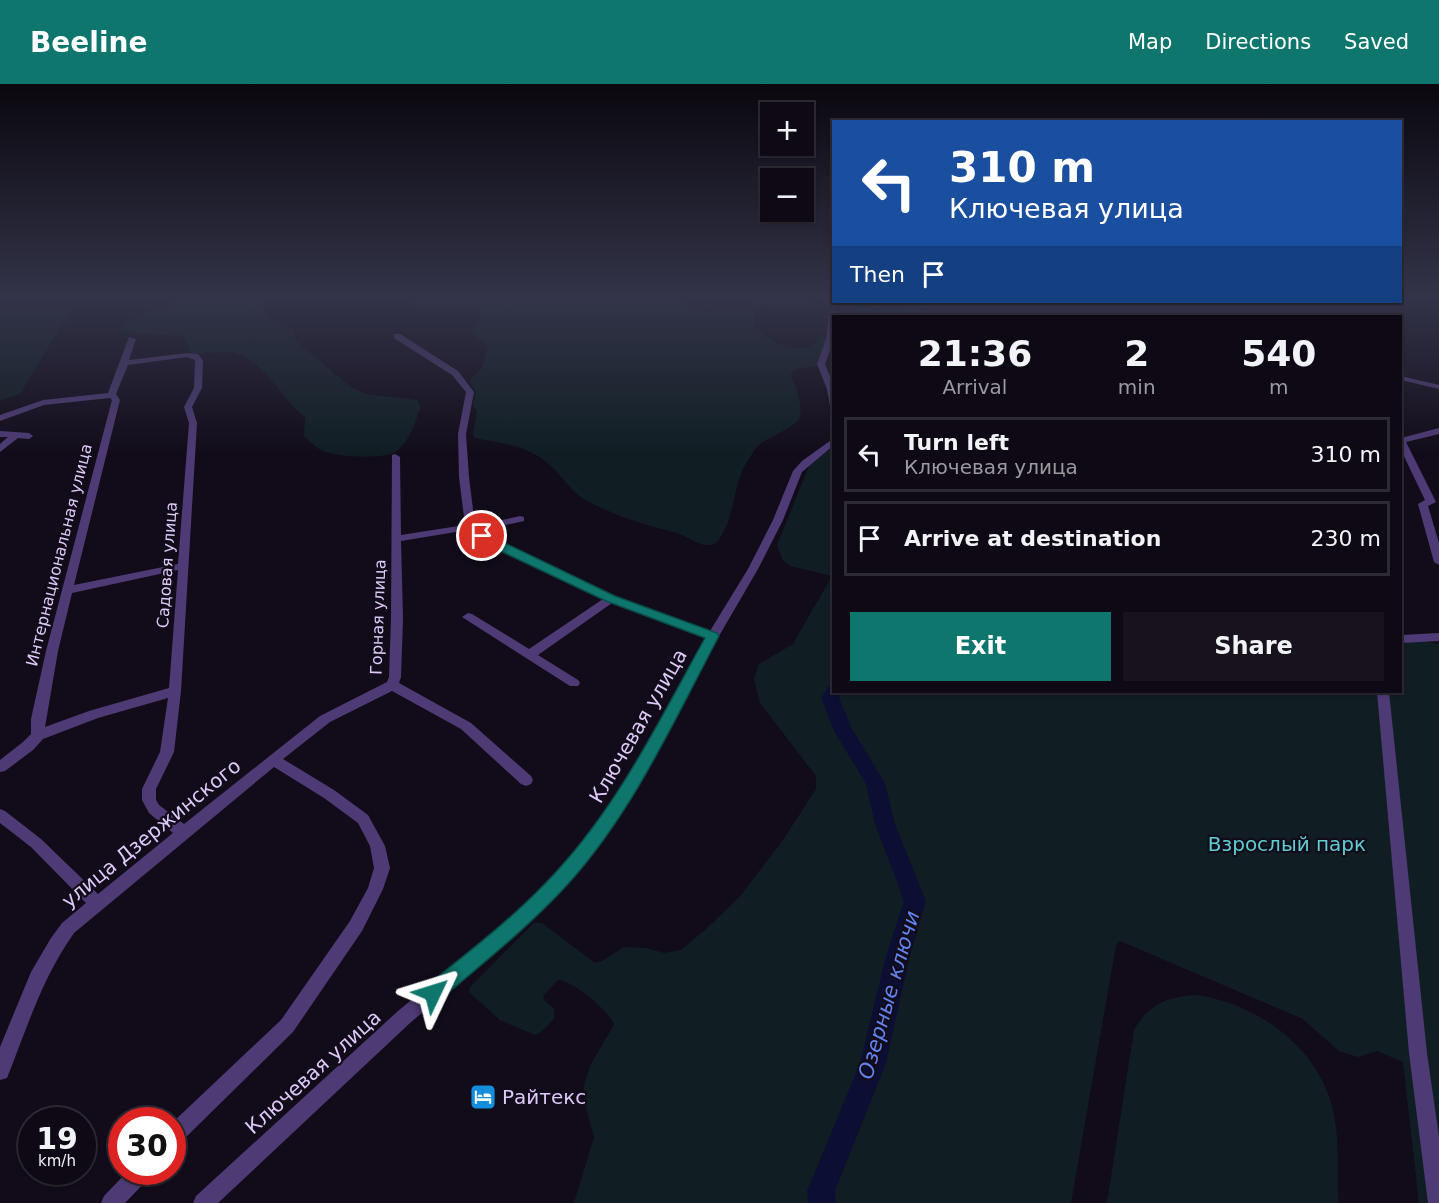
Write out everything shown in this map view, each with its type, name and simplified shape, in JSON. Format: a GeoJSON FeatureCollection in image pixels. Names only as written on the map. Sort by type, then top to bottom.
{"type":"FeatureCollection","features":[{"type":"Feature","properties":{"kind":"street","name":"Интернациональная улица"},"geometry":{"type":"LineString","coordinates":[[38,735],[44,686],[116,400],[113,396],[129,349]]}},
{"type":"Feature","properties":{"kind":"street"},"geometry":{"type":"LineString","coordinates":[[418,349],[456,374],[470,392],[462,434],[464,477],[472,528]]}},
{"type":"Feature","properties":{"kind":"street"},"geometry":{"type":"LineString","coordinates":[[826,349],[821,364],[832,395]]}},
{"type":"Feature","properties":{"kind":"street","name":"Садовая улица"},"geometry":{"type":"LineString","coordinates":[[124,363],[190,355],[199,360],[198,388],[188,407],[193,423],[175,691],[166,752],[149,789],[149,800],[154,809],[184,833]]}},
{"type":"Feature","properties":{"kind":"street"},"geometry":{"type":"LineString","coordinates":[[1402,378],[1439,387]]}},
{"type":"Feature","properties":{"kind":"street"},"geometry":{"type":"LineString","coordinates":[[0,418],[43,403],[113,396]]}},
{"type":"Feature","properties":{"kind":"street"},"geometry":{"type":"LineString","coordinates":[[1402,441],[1439,431]]}},
{"type":"Feature","properties":{"kind":"street"},"geometry":{"type":"LineString","coordinates":[[0,434],[29,436]]}},
{"type":"Feature","properties":{"kind":"street"},"geometry":{"type":"LineString","coordinates":[[0,449],[16,435]]}},
{"type":"Feature","properties":{"kind":"street","name":"Ключевая улица"},"geometry":{"type":"LineString","coordinates":[[203,1203],[404,1017],[525,916],[563,878],[624,798],[712,636],[768,540],[798,471],[832,443]]}},
{"type":"Feature","properties":{"kind":"street"},"geometry":{"type":"LineString","coordinates":[[1402,443],[1435,505]]}},
{"type":"Feature","properties":{"kind":"street","name":"Горная улица"},"geometry":{"type":"LineString","coordinates":[[395,457],[397,640],[392,685],[466,726],[526,780]]}},
{"type":"Feature","properties":{"kind":"street"},"geometry":{"type":"LineString","coordinates":[[1435,505],[1423,504],[1439,562]]}},
{"type":"Feature","properties":{"kind":"street"},"geometry":{"type":"LineString","coordinates":[[396,539],[520,519]]}},
{"type":"Feature","properties":{"kind":"street","name":"Ключевая улица"},"geometry":{"type":"LineString","coordinates":[[472,528],[498,546],[610,598],[712,636]]}},
{"type":"Feature","properties":{"kind":"street"},"geometry":{"type":"LineString","coordinates":[[69,590],[183,566]]}},
{"type":"Feature","properties":{"kind":"street"},"geometry":{"type":"LineString","coordinates":[[529,655],[610,598]]}},
{"type":"Feature","properties":{"kind":"street"},"geometry":{"type":"LineString","coordinates":[[468,617],[574,683]]}},
{"type":"Feature","properties":{"kind":"street"},"geometry":{"type":"LineString","coordinates":[[1402,639],[1439,637]]}},
{"type":"Feature","properties":{"kind":"street","name":"улица Дзержинского"},"geometry":{"type":"LineString","coordinates":[[0,1071],[29,999],[52,951],[68,928],[325,719],[392,685]]}},
{"type":"Feature","properties":{"kind":"street"},"geometry":{"type":"LineString","coordinates":[[0,767],[28,746],[38,735],[94,714],[175,691]]}},
{"type":"Feature","properties":{"kind":"street"},"geometry":{"type":"LineString","coordinates":[[1383,693],[1418,1053],[1438,1203]]}},
{"type":"Feature","properties":{"kind":"street"},"geometry":{"type":"LineString","coordinates":[[186,1123],[287,1026],[356,926],[382,868],[377,846],[363,819],[274,760]]}},
{"type":"Feature","properties":{"kind":"street"},"geometry":{"type":"LineString","coordinates":[[0,815],[36,843],[98,903]]}},
{"type":"Feature","properties":{"kind":"street"},"geometry":{"type":"LineString","coordinates":[[111,1203],[128,1185]]}},
{"type":"Feature","properties":{"kind":"green space"},"geometry":{"type":"Polygon","coordinates":[[[0,349],[47,349],[20,394],[0,401],[0,349]]]}},
{"type":"Feature","properties":{"kind":"green space"},"geometry":{"type":"Polygon","coordinates":[[[190,349],[306,349],[352,388],[366,394],[417,400],[421,406],[412,430],[397,451],[372,457],[329,453],[304,437],[305,418],[255,364],[229,352],[192,353],[190,349]]]}},
{"type":"Feature","properties":{"kind":"green space"},"geometry":{"type":"Polygon","coordinates":[[[487,349],[823,349],[818,361],[819,366],[797,369],[790,375],[800,403],[799,419],[793,425],[760,444],[755,450],[738,482],[727,525],[716,543],[711,545],[696,542],[677,533],[605,510],[578,495],[556,471],[529,451],[509,444],[475,438],[473,435],[477,411],[473,406],[476,392],[471,384],[471,378],[482,368],[487,349]]]}},
{"type":"Feature","properties":{"kind":"green space"},"geometry":{"type":"Polygon","coordinates":[[[832,447],[832,576],[790,566],[782,559],[777,545],[809,466],[832,447]]]}},
{"type":"Feature","properties":{"kind":"green space","name":"Взрослый парк"},"geometry":{"type":"Polygon","coordinates":[[[832,576],[832,693],[1402,693],[1402,636],[1439,644],[1439,1203],[1419,1203],[1403,1062],[1377,1051],[1358,1057],[1339,1051],[1303,1019],[1120,941],[1116,945],[1071,1203],[574,1203],[594,1137],[585,1104],[584,1085],[591,1064],[614,1025],[599,1005],[572,985],[558,980],[543,996],[544,1000],[554,1009],[554,1019],[535,1035],[500,1020],[469,992],[470,987],[534,923],[542,923],[595,963],[624,947],[646,948],[664,953],[681,950],[741,895],[783,840],[816,789],[816,776],[760,703],[754,679],[759,664],[793,644],[832,576]]]}},
{"type":"Feature","properties":{"kind":"green space"},"geometry":{"type":"Polygon","coordinates":[[[1196,995],[1241,1008],[1262,1019],[1300,1048],[1314,1067],[1326,1088],[1335,1121],[1338,1203],[1107,1203],[1134,1030],[1146,1014],[1160,1003],[1196,995]]]}},
{"type":"Feature","properties":{"kind":"waterway","name":"Озерные ключи"},"geometry":{"type":"LineString","coordinates":[[822,1203],[821,1191],[873,1063],[898,956],[915,901],[885,824],[875,783],[843,731],[830,698],[833,693]]}},
{"type":"Feature","properties":{"kind":"place","name":"Райтекс"},"geometry":{"type":"Point","coordinates":[483,1097]}},
{"type":"Feature","properties":{"kind":"route"},"geometry":{"type":"LineString","coordinates":[[433,993],[525,916],[563,878],[600,832],[624,798],[712,636],[610,598],[498,546],[482,536]]}}]}
